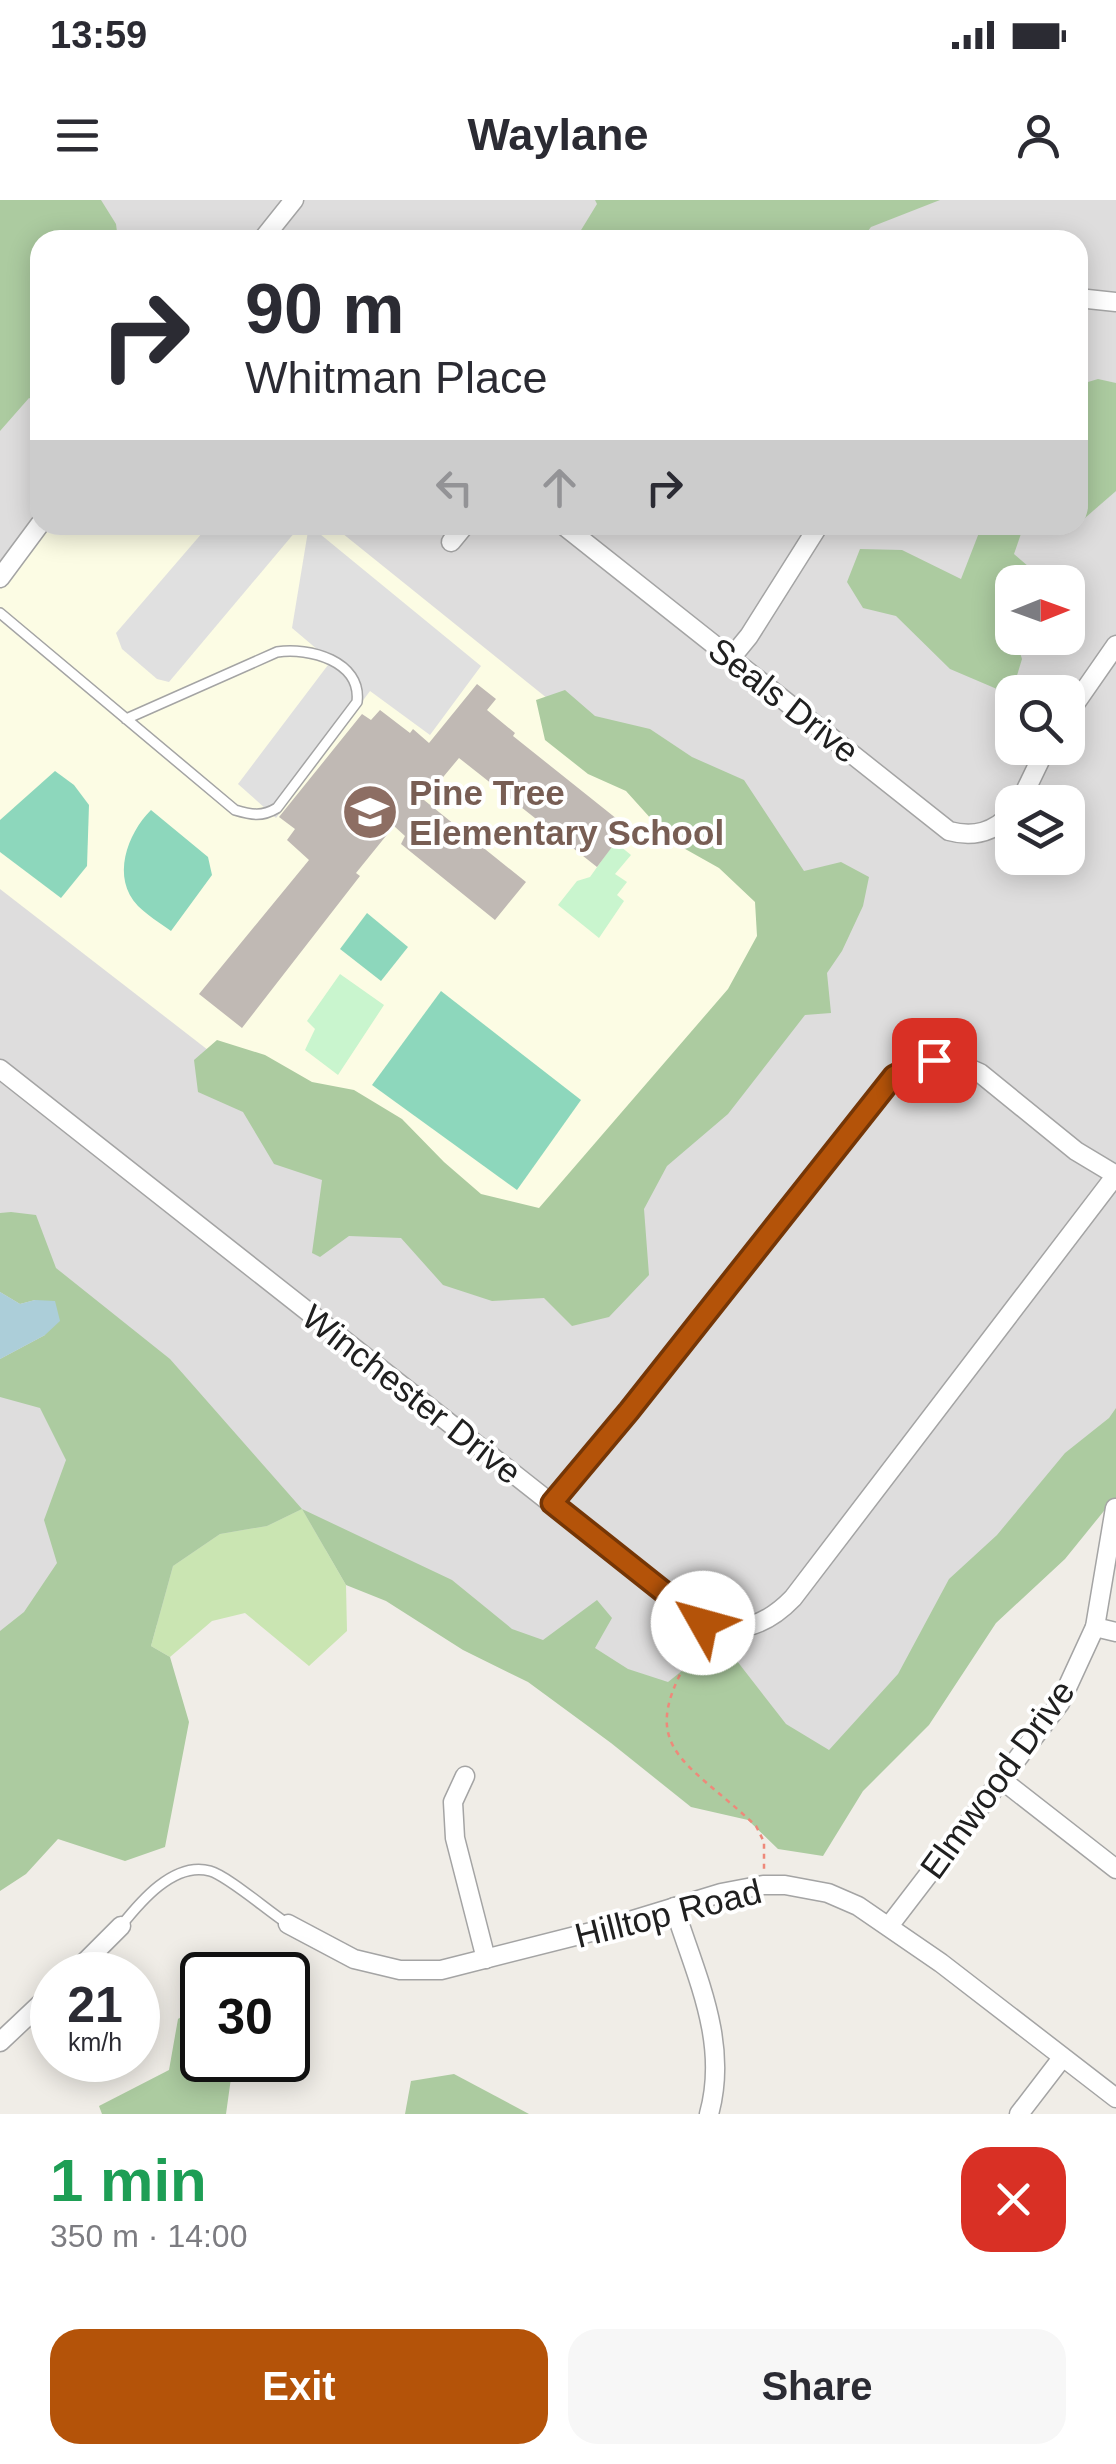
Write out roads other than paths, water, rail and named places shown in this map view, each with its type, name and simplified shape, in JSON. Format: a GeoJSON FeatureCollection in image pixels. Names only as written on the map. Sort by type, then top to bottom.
{"type":"FeatureCollection","features":[{"type":"Feature","properties":{"kind":"street"},"geometry":{"type":"LineString","coordinates":[[270,230],[294,200]]}},
{"type":"Feature","properties":{"kind":"street"},"geometry":{"type":"LineString","coordinates":[[1088,299],[1116,302]]}},
{"type":"Feature","properties":{"kind":"street"},"geometry":{"type":"LineString","coordinates":[[0,578],[32,535]]}},
{"type":"Feature","properties":{"kind":"street"},"geometry":{"type":"LineString","coordinates":[[451,542],[457,535]]}},
{"type":"Feature","properties":{"kind":"street","name":"Seals Drive"},"geometry":{"type":"LineString","coordinates":[[575,535],[949,831],[982,834],[995,825]]}},
{"type":"Feature","properties":{"kind":"street"},"geometry":{"type":"LineString","coordinates":[[731,658],[814,535]]}},
{"type":"Feature","properties":{"kind":"street"},"geometry":{"type":"LineString","coordinates":[[1085,689],[1116,644]]}},
{"type":"Feature","properties":{"kind":"street"},"geometry":{"type":"LineString","coordinates":[[552,1503],[894,1076],[934,1060],[955,1062],[980,1073],[1076,1151],[1116,1175]]}},
{"type":"Feature","properties":{"kind":"street","name":"Winchester Drive"},"geometry":{"type":"LineString","coordinates":[[0,1068],[710,1626],[737,1629],[766,1622],[794,1598],[1116,1175]]}},
{"type":"Feature","properties":{"kind":"street","name":"Elmwood Drive"},"geometry":{"type":"LineString","coordinates":[[889,1926],[1060,1703],[1096,1627],[1115,1508]]}},
{"type":"Feature","properties":{"kind":"street"},"geometry":{"type":"LineString","coordinates":[[1096,1627],[1116,1632]]}},
{"type":"Feature","properties":{"kind":"street"},"geometry":{"type":"LineString","coordinates":[[465,1776],[453,1802],[455,1838],[486,1959]]}},
{"type":"Feature","properties":{"kind":"street"},"geometry":{"type":"LineString","coordinates":[[1002,1780],[1116,1869]]}},
{"type":"Feature","properties":{"kind":"street","name":"Hilltop Road"},"geometry":{"type":"LineString","coordinates":[[288,1924],[354,1959],[400,1970],[440,1970],[764,1886],[828,1893],[858,1906],[941,1963],[1116,2098]]}},
{"type":"Feature","properties":{"kind":"street"},"geometry":{"type":"LineString","coordinates":[[674,1907],[715,2033],[714,2092],[708,2114]]}},
{"type":"Feature","properties":{"kind":"street"},"geometry":{"type":"LineString","coordinates":[[95,1952],[121,1926]]}},
{"type":"Feature","properties":{"kind":"street"},"geometry":{"type":"LineString","coordinates":[[0,2042],[30,2013]]}},
{"type":"Feature","properties":{"kind":"street"},"geometry":{"type":"LineString","coordinates":[[1019,2114],[1062,2058]]}},
{"type":"Feature","properties":{"kind":"lane"},"geometry":{"type":"LineString","coordinates":[[0,613],[236,810],[253,816],[276,808],[357,702],[358,690],[352,678],[328,657],[314,651],[293,650],[278,652],[126,718]]}},
{"type":"Feature","properties":{"kind":"lane"},"geometry":{"type":"LineString","coordinates":[[121,1926],[154,1889],[176,1876],[205,1869],[221,1876],[288,1924]]}},
{"type":"Feature","properties":{"kind":"water"},"geometry":{"type":"Polygon","coordinates":[[[0,1292],[20,1304],[55,1301],[60,1321],[45,1335],[0,1359],[0,1292]]]}},
{"type":"Feature","properties":{"kind":"place","name":"Pine Tree Elementary School"},"geometry":{"type":"Point","coordinates":[370,812]}}]}
